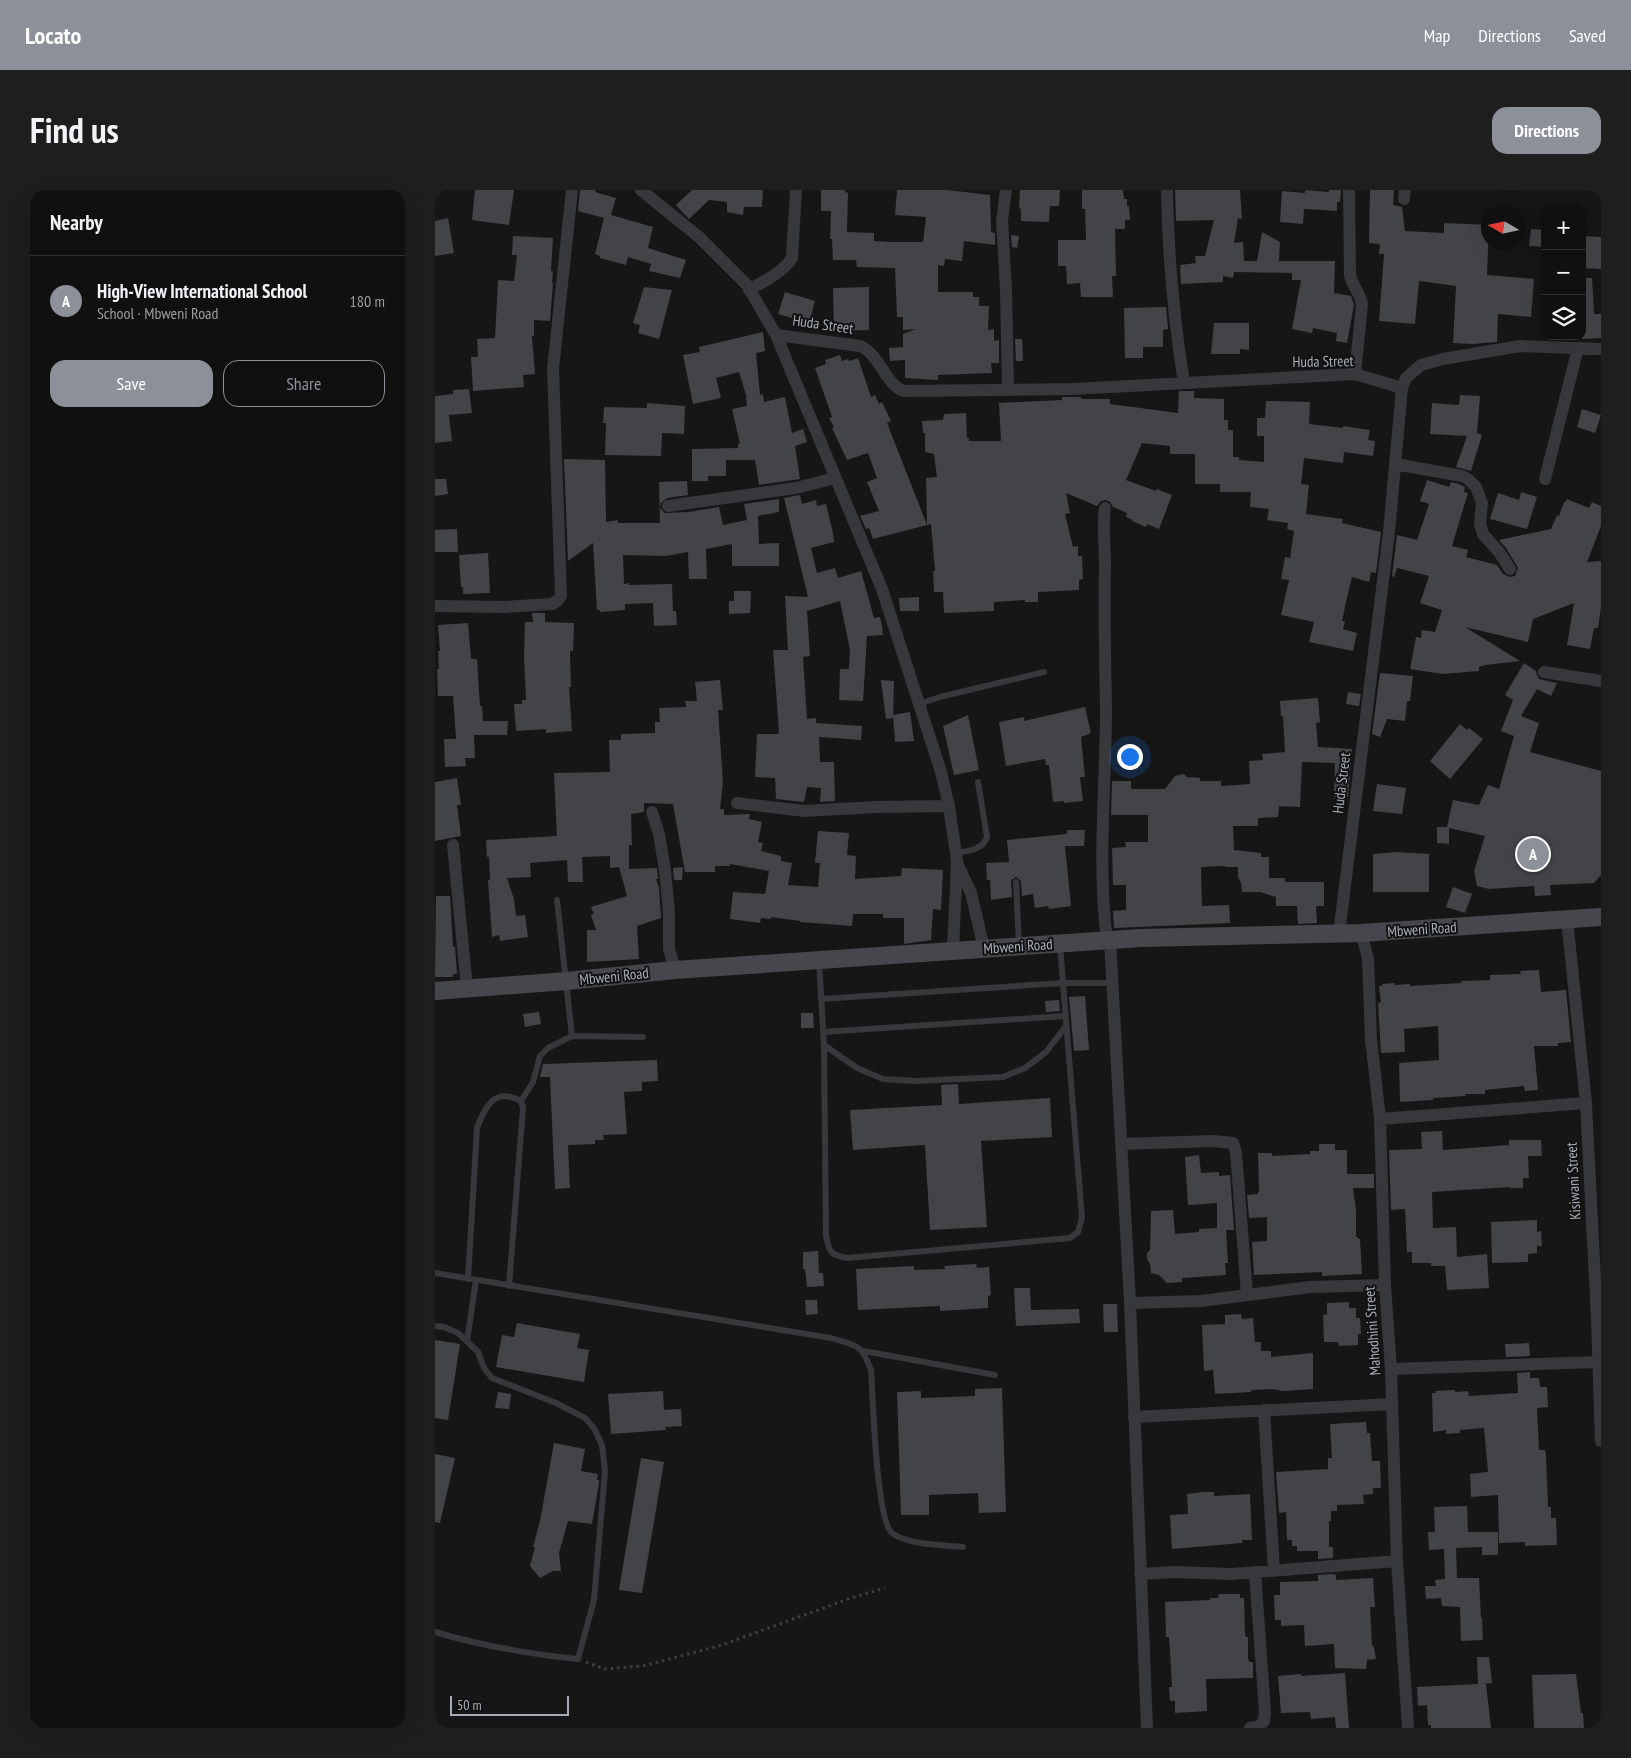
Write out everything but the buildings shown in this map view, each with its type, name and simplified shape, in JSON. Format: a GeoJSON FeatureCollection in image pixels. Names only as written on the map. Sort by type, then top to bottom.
{"type":"FeatureCollection","features":[{"type":"Feature","properties":{"kind":"street"},"geometry":{"type":"LineString","coordinates":[[435,606],[505,607],[551,604],[561,596],[553,369],[572,190]]}},
{"type":"Feature","properties":{"kind":"street"},"geometry":{"type":"LineString","coordinates":[[641,190],[699,237],[749,290],[776,335],[882,589],[941,772],[949,806],[956,857],[953,950]]}},
{"type":"Feature","properties":{"kind":"street"},"geometry":{"type":"LineString","coordinates":[[749,290],[780,272],[792,258],[796,190]]}},
{"type":"Feature","properties":{"kind":"street"},"geometry":{"type":"LineString","coordinates":[[1006,190],[1001,221],[1008,389]]}},
{"type":"Feature","properties":{"kind":"street"},"geometry":{"type":"LineString","coordinates":[[1167,190],[1172,294],[1184,383]]}},
{"type":"Feature","properties":{"kind":"street"},"geometry":{"type":"LineString","coordinates":[[1349,190],[1350,276],[1352,284],[1360,294],[1362,304],[1355,374]]}},
{"type":"Feature","properties":{"kind":"street","name":"Huda Street"},"geometry":{"type":"LineString","coordinates":[[776,335],[865,348],[881,365],[894,387],[899,390],[1072,389],[1355,374],[1402,388],[1389,532],[1339,934]]}},
{"type":"Feature","properties":{"kind":"street"},"geometry":{"type":"LineString","coordinates":[[1402,388],[1406,378],[1421,366],[1443,359],[1520,346],[1601,349]]}},
{"type":"Feature","properties":{"kind":"street"},"geometry":{"type":"LineString","coordinates":[[1545,478],[1577,348]]}},
{"type":"Feature","properties":{"kind":"street"},"geometry":{"type":"LineString","coordinates":[[1395,464],[1462,476],[1468,479],[1476,487],[1482,503],[1480,524],[1483,534],[1499,552],[1510,569]]}},
{"type":"Feature","properties":{"kind":"street"},"geometry":{"type":"LineString","coordinates":[[668,506],[796,488],[835,478]]}},
{"type":"Feature","properties":{"kind":"street"},"geometry":{"type":"LineString","coordinates":[[1105,508],[1103,524],[1105,562],[1105,711],[1102,819],[1104,915],[1109,940],[1121,1144],[1147,1728]]}},
{"type":"Feature","properties":{"kind":"street"},"geometry":{"type":"LineString","coordinates":[[1544,672],[1601,681]]}},
{"type":"Feature","properties":{"kind":"street"},"geometry":{"type":"LineString","coordinates":[[737,803],[805,811],[875,807],[949,806]]}},
{"type":"Feature","properties":{"kind":"street"},"geometry":{"type":"LineString","coordinates":[[652,812],[659,834],[665,870],[669,913],[669,948],[675,970]]}},
{"type":"Feature","properties":{"kind":"street"},"geometry":{"type":"LineString","coordinates":[[453,845],[467,988]]}},
{"type":"Feature","properties":{"kind":"street"},"geometry":{"type":"LineString","coordinates":[[956,857],[971,893],[984,948]]}},
{"type":"Feature","properties":{"kind":"street","name":"Mbweni Road"},"geometry":{"type":"LineString","coordinates":[[435,991],[567,982],[675,970],[1109,940],[1361,934],[1601,917]]}},
{"type":"Feature","properties":{"kind":"street","name":"Kisiwani Street"},"geometry":{"type":"LineString","coordinates":[[1567,919],[1585,1103],[1599,1319],[1597,1362],[1601,1442]]}},
{"type":"Feature","properties":{"kind":"street","name":"Mahodhini Street"},"geometry":{"type":"LineString","coordinates":[[1361,934],[1368,958],[1371,1039],[1380,1119],[1397,1561],[1408,1728]]}},
{"type":"Feature","properties":{"kind":"street"},"geometry":{"type":"LineString","coordinates":[[1380,1119],[1585,1103]]}},
{"type":"Feature","properties":{"kind":"street"},"geometry":{"type":"LineString","coordinates":[[1121,1144],[1213,1141],[1233,1143],[1236,1152],[1247,1295]]}},
{"type":"Feature","properties":{"kind":"street"},"geometry":{"type":"LineString","coordinates":[[1129,1303],[1201,1301],[1310,1287],[1385,1286]]}},
{"type":"Feature","properties":{"kind":"street"},"geometry":{"type":"LineString","coordinates":[[1391,1369],[1597,1362]]}},
{"type":"Feature","properties":{"kind":"street"},"geometry":{"type":"LineString","coordinates":[[1134,1417],[1392,1404]]}},
{"type":"Feature","properties":{"kind":"street"},"geometry":{"type":"LineString","coordinates":[[1264,1410],[1274,1570]]}},
{"type":"Feature","properties":{"kind":"street"},"geometry":{"type":"LineString","coordinates":[[1140,1574],[1175,1572],[1232,1574],[1397,1561]]}},
{"type":"Feature","properties":{"kind":"street"},"geometry":{"type":"LineString","coordinates":[[1250,1728],[1258,1727],[1264,1721],[1265,1712],[1255,1572]]}},
{"type":"Feature","properties":{"kind":"lane"},"geometry":{"type":"LineString","coordinates":[[919,704],[1044,672]]}},
{"type":"Feature","properties":{"kind":"lane"},"geometry":{"type":"LineString","coordinates":[[956,857],[977,849],[986,841],[987,837],[977,782]]}},
{"type":"Feature","properties":{"kind":"lane"},"geometry":{"type":"LineString","coordinates":[[1017,882],[1019,946]]}},
{"type":"Feature","properties":{"kind":"lane"},"geometry":{"type":"LineString","coordinates":[[557,900],[572,1036]]}},
{"type":"Feature","properties":{"kind":"lane"},"geometry":{"type":"LineString","coordinates":[[819,960],[824,1045],[826,1235],[829,1249],[835,1256],[847,1258],[1070,1238],[1078,1232],[1082,1218],[1059,944]]}},
{"type":"Feature","properties":{"kind":"lane"},"geometry":{"type":"LineString","coordinates":[[821,999],[1063,983],[1112,984]]}},
{"type":"Feature","properties":{"kind":"lane"},"geometry":{"type":"LineString","coordinates":[[823,1032],[1065,1016]]}},
{"type":"Feature","properties":{"kind":"lane"},"geometry":{"type":"LineString","coordinates":[[824,1045],[857,1068],[883,1079],[915,1081],[1003,1077],[1025,1068],[1046,1052],[1065,1026]]}},
{"type":"Feature","properties":{"kind":"lane"},"geometry":{"type":"LineString","coordinates":[[521,1101],[533,1082],[540,1056],[548,1048],[572,1036],[643,1037]]}},
{"type":"Feature","properties":{"kind":"lane"},"geometry":{"type":"LineString","coordinates":[[468,1279],[477,1128],[483,1112],[493,1100],[503,1096],[513,1096],[521,1101],[523,1108],[509,1286]]}},
{"type":"Feature","properties":{"kind":"lane"},"geometry":{"type":"LineString","coordinates":[[435,1274],[831,1338],[854,1345],[864,1351],[995,1375]]}},
{"type":"Feature","properties":{"kind":"lane"},"geometry":{"type":"LineString","coordinates":[[467,1342],[476,1280]]}},
{"type":"Feature","properties":{"kind":"lane"},"geometry":{"type":"LineString","coordinates":[[435,1326],[444,1327],[458,1333],[477,1352],[484,1368],[492,1378],[556,1402],[585,1418],[595,1428],[602,1445],[605,1471],[594,1600],[578,1660],[472,1643],[435,1632]]}},
{"type":"Feature","properties":{"kind":"lane"},"geometry":{"type":"LineString","coordinates":[[864,1351],[871,1370],[879,1488],[885,1518],[891,1532],[904,1540],[963,1547]]}},
{"type":"Feature","properties":{"kind":"path"},"geometry":{"type":"LineString","coordinates":[[578,1660],[604,1669],[643,1666],[722,1644],[851,1598],[885,1588]]}},
{"type":"Feature","properties":{"kind":"place","name":"High-View International School"},"geometry":{"type":"Point","coordinates":[1533,854]}}]}
